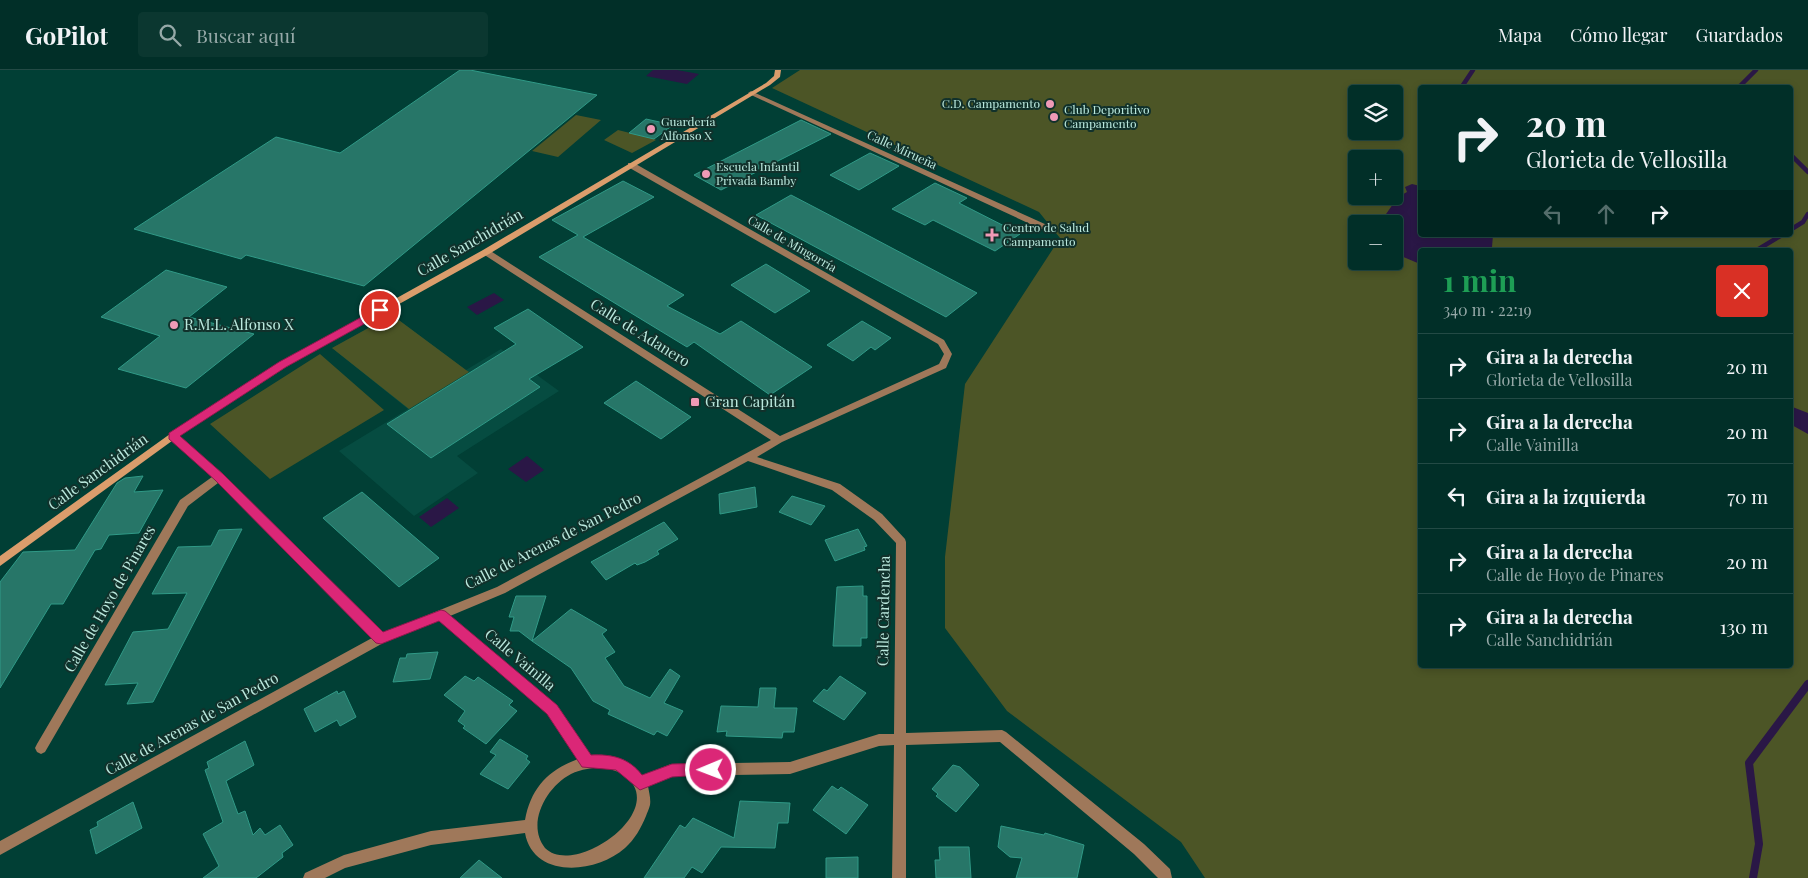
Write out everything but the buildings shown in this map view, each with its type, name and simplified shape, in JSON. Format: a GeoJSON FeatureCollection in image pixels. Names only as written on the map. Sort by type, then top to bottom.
{"type":"FeatureCollection","features":[{"type":"Feature","properties":{"kind":"street","name":"Calle Sanchidrián"},"geometry":{"type":"LineString","coordinates":[[0,562],[173,436],[283,364],[486,252],[777,77],[778,70]]}},
{"type":"Feature","properties":{"kind":"street","name":"Calle Mirueña"},"geometry":{"type":"LineString","coordinates":[[751,93],[1044,228]]}},
{"type":"Feature","properties":{"kind":"street","name":"Calle de Mingorría"},"geometry":{"type":"LineString","coordinates":[[631,165],[941,342]]}},
{"type":"Feature","properties":{"kind":"street","name":"Calle de Adanero"},"geometry":{"type":"LineString","coordinates":[[486,252],[779,440]]}},
{"type":"Feature","properties":{"kind":"street","name":"Calle de Arenas de San Pedro"},"geometry":{"type":"LineString","coordinates":[[0,848],[381,639],[501,590],[779,440],[943,366],[948,354],[941,342]]}},
{"type":"Feature","properties":{"kind":"street"},"geometry":{"type":"LineString","coordinates":[[173,436],[219,477],[381,639]]}},
{"type":"Feature","properties":{"kind":"street","name":"Calle Cardencha"},"geometry":{"type":"LineString","coordinates":[[747,458],[836,488],[878,517],[901,542],[899,878]]}},
{"type":"Feature","properties":{"kind":"street","name":"Calle de Hoyo de Pinares"},"geometry":{"type":"LineString","coordinates":[[41,748],[184,503],[219,477]]}},
{"type":"Feature","properties":{"kind":"street","name":"Calle Vainilla"},"geometry":{"type":"LineString","coordinates":[[441,615],[552,709],[587,762]]}},
{"type":"Feature","properties":{"kind":"street"},"geometry":{"type":"LineString","coordinates":[[640,783],[672,770],[790,768],[879,740],[1002,736],[1139,849],[1165,874],[1165,878]]}},
{"type":"Feature","properties":{"kind":"street"},"geometry":{"type":"LineString","coordinates":[[604,761],[618,764],[631,772],[640,783],[644,797],[643,814],[637,831],[625,847],[609,859],[588,872],[555,865],[542,856],[533,842],[531,826],[534,809],[542,793],[554,778],[570,768],[587,762],[604,761]]}},
{"type":"Feature","properties":{"kind":"street"},"geometry":{"type":"LineString","coordinates":[[310,878],[344,862],[431,838],[531,826]]}},
{"type":"Feature","properties":{"kind":"shaded area"},"geometry":{"type":"Polygon","coordinates":[[[653,70],[677,70],[699,74],[687,84],[646,76],[653,70]]]}},
{"type":"Feature","properties":{"kind":"shaded area"},"geometry":{"type":"Polygon","coordinates":[[[800,70],[1808,70],[1808,878],[1205,878],[1181,842],[1007,711],[945,628],[945,557],[965,384],[1060,238],[1039,212],[772,88],[800,70]]]}},
{"type":"Feature","properties":{"kind":"shaded area"},"geometry":{"type":"Polygon","coordinates":[[[576,115],[601,120],[558,157],[532,151],[576,115]]]}},
{"type":"Feature","properties":{"kind":"shaded area"},"geometry":{"type":"Polygon","coordinates":[[[618,130],[656,140],[632,153],[604,140],[618,130]]]}},
{"type":"Feature","properties":{"kind":"shaded area"},"geometry":{"type":"Polygon","coordinates":[[[1412,184],[1418,186],[1418,237],[1493,237],[1493,248],[1418,248],[1418,263],[1403,257],[1403,215],[1385,215],[1392,205],[1403,205],[1403,194],[1407,192],[1405,187],[1412,184]]]}},
{"type":"Feature","properties":{"kind":"shaded area"},"geometry":{"type":"Polygon","coordinates":[[[494,293],[504,300],[477,315],[467,307],[494,293]]]}},
{"type":"Feature","properties":{"kind":"shaded area"},"geometry":{"type":"Polygon","coordinates":[[[392,315],[466,370],[501,349],[559,391],[457,456],[478,473],[414,516],[339,451],[408,409],[332,348],[392,315]]]}},
{"type":"Feature","properties":{"kind":"shaded area"},"geometry":{"type":"Polygon","coordinates":[[[392,315],[469,372],[409,409],[332,348],[392,315]]]}},
{"type":"Feature","properties":{"kind":"shaded area"},"geometry":{"type":"Polygon","coordinates":[[[320,354],[384,410],[270,479],[210,424],[320,354]]]}},
{"type":"Feature","properties":{"kind":"shaded area"},"geometry":{"type":"Polygon","coordinates":[[[1793,407],[1808,413],[1808,434],[1793,426],[1793,407]]]}},
{"type":"Feature","properties":{"kind":"shaded area"},"geometry":{"type":"Polygon","coordinates":[[[527,456],[544,470],[526,482],[508,469],[527,456]]]}},
{"type":"Feature","properties":{"kind":"shaded area"},"geometry":{"type":"Polygon","coordinates":[[[447,498],[459,508],[431,527],[419,517],[447,498]]]}},
{"type":"Feature","properties":{"kind":"waterway"},"geometry":{"type":"LineString","coordinates":[[1463,85],[1473,70]]}},
{"type":"Feature","properties":{"kind":"waterway"},"geometry":{"type":"LineString","coordinates":[[1741,85],[1756,70]]}},
{"type":"Feature","properties":{"kind":"waterway"},"geometry":{"type":"LineString","coordinates":[[1793,157],[1808,172]]}},
{"type":"Feature","properties":{"kind":"waterway"},"geometry":{"type":"LineString","coordinates":[[1793,228],[1803,222],[1808,214]]}},
{"type":"Feature","properties":{"kind":"waterway"},"geometry":{"type":"LineString","coordinates":[[1760,248],[1779,237]]}},
{"type":"Feature","properties":{"kind":"waterway"},"geometry":{"type":"LineString","coordinates":[[1753,878],[1759,844],[1749,763],[1808,684]]}},
{"type":"Feature","properties":{"kind":"place","name":"C.D. Campamento"},"geometry":{"type":"Point","coordinates":[1050,104]}},
{"type":"Feature","properties":{"kind":"place","name":"Club Deporitivo Campamento"},"geometry":{"type":"Point","coordinates":[1054,117]}},
{"type":"Feature","properties":{"kind":"place","name":"Guardería Alfonso X"},"geometry":{"type":"Point","coordinates":[651,129]}},
{"type":"Feature","properties":{"kind":"place","name":"Escuela Infantil Privada Bamby"},"geometry":{"type":"Point","coordinates":[706,174]}},
{"type":"Feature","properties":{"kind":"place","name":"Centro de Salud Campamento"},"geometry":{"type":"Point","coordinates":[992,235]}},
{"type":"Feature","properties":{"kind":"place","name":"R.M.L. Alfonso X"},"geometry":{"type":"Point","coordinates":[174,325]}},
{"type":"Feature","properties":{"kind":"place","name":"Gran Capitán"},"geometry":{"type":"Point","coordinates":[695,402]}},
{"type":"Feature","properties":{"kind":"route"},"geometry":{"type":"LineString","coordinates":[[380,310],[283,364],[173,436],[219,477],[381,639],[441,615],[552,709],[587,762],[604,761],[618,764],[631,772],[640,783],[672,770],[711,770]]}}]}
